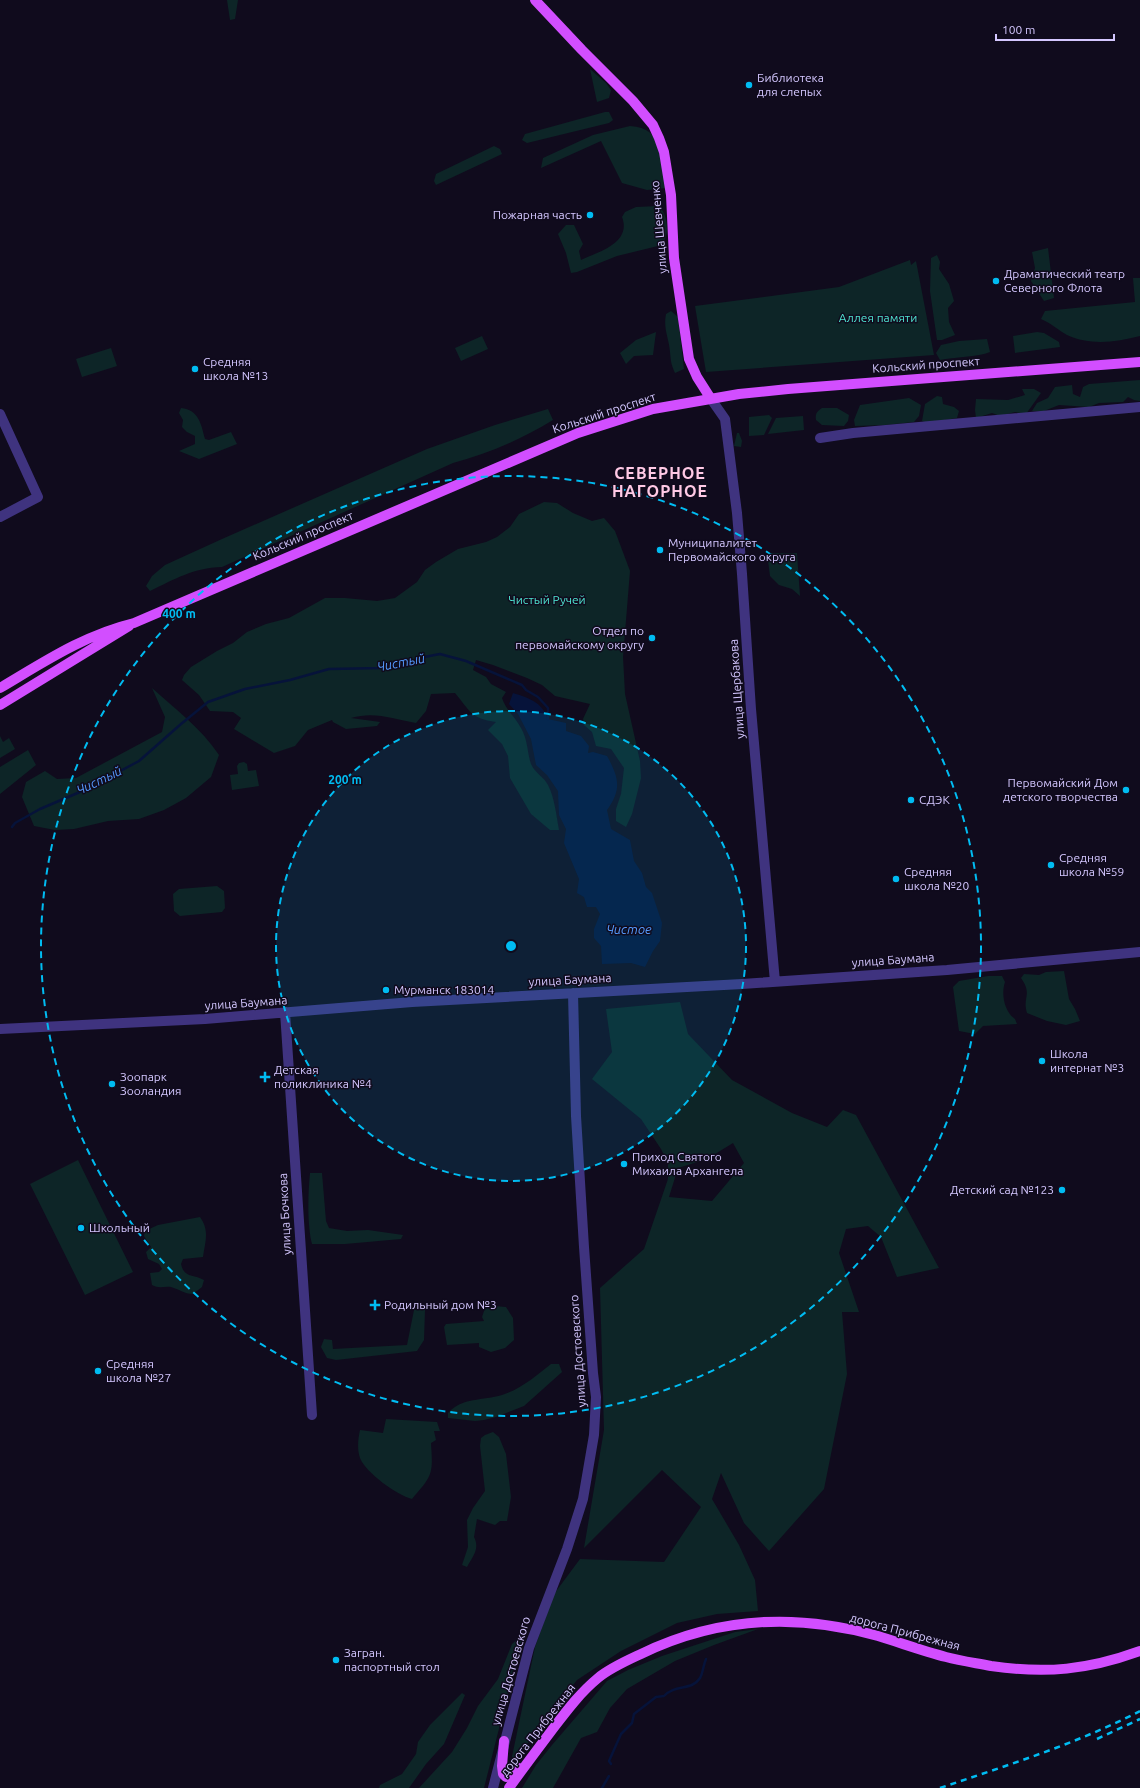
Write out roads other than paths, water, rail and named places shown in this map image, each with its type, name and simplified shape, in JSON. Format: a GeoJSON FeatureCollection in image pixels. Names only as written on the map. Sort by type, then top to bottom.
{"type":"FeatureCollection","features":[{"type":"Feature","properties":{"kind":"main road","name":"улица Шевченко"},"geometry":{"type":"LineString","coordinates":[[535,0],[633,101],[653,125],[659,138],[664,152],[671,195],[674,258],[689,359],[697,377],[711,399]]}},
{"type":"Feature","properties":{"kind":"main road","name":"Кольский проспект"},"geometry":{"type":"LineString","coordinates":[[0,688],[73,645],[110,629],[134,623],[578,433],[653,409],[739,394],[881,381],[1140,362]]}},
{"type":"Feature","properties":{"kind":"main road","name":"Кольский проспект"},"geometry":{"type":"LineString","coordinates":[[0,705],[79,656],[114,637],[134,623]]}},
{"type":"Feature","properties":{"kind":"main road"},"geometry":{"type":"LineString","coordinates":[[73,645],[80,646],[82,648],[79,656]]}},
{"type":"Feature","properties":{"kind":"main road","name":"дорога Прибрежная"},"geometry":{"type":"LineString","coordinates":[[509,1788],[572,1704],[599,1677],[626,1661],[655,1647],[685,1636],[726,1625],[787,1622],[842,1628],[878,1636],[948,1658],[1011,1669],[1039,1671],[1073,1669],[1092,1666],[1140,1650]]}},
{"type":"Feature","properties":{"kind":"main road"},"geometry":{"type":"LineString","coordinates":[[504,1741],[502,1772],[506,1777],[510,1776],[516,1771],[536,1750]]}},
{"type":"Feature","properties":{"kind":"street","name":"улица Щербакова"},"geometry":{"type":"LineString","coordinates":[[711,399],[725,419],[737,513],[751,709],[774,982]]}},
{"type":"Feature","properties":{"kind":"street"},"geometry":{"type":"LineString","coordinates":[[820,438],[853,433],[1140,407]]}},
{"type":"Feature","properties":{"kind":"street"},"geometry":{"type":"LineString","coordinates":[[0,414],[38,497],[0,517]]}},
{"type":"Feature","properties":{"kind":"street","name":"улица Баумана"},"geometry":{"type":"LineString","coordinates":[[0,1029],[205,1019],[412,1002],[774,982],[947,970],[1140,952]]}},
{"type":"Feature","properties":{"kind":"street","name":"улица Достоевского"},"geometry":{"type":"LineString","coordinates":[[493,1788],[529,1648],[567,1549],[583,1498],[594,1434],[596,1396],[584,1247],[576,1116],[573,993]]}},
{"type":"Feature","properties":{"kind":"street","name":"улица Бочкова"},"geometry":{"type":"LineString","coordinates":[[285,1012],[312,1415]]}},
{"type":"Feature","properties":{"kind":"water","name":"Чистое"},"geometry":{"type":"Polygon","coordinates":[[[513,693],[530,699],[539,705],[548,719],[566,723],[566,731],[581,736],[589,746],[588,753],[593,752],[607,756],[611,764],[616,777],[617,789],[612,803],[607,810],[611,829],[630,840],[634,861],[642,873],[646,887],[652,893],[662,923],[660,941],[645,967],[631,963],[602,964],[601,946],[594,938],[594,929],[600,914],[596,907],[587,907],[584,897],[577,893],[579,879],[564,843],[566,829],[559,815],[558,791],[547,775],[536,765],[531,739],[518,714],[509,704],[513,693]]]}},
{"type":"Feature","properties":{"kind":"waterway","name":"Чистый"},"geometry":{"type":"LineString","coordinates":[[12,827],[15,823],[40,809],[87,789],[139,761],[208,702],[245,689],[290,680],[329,669],[383,668],[414,662],[419,658],[440,654],[466,661],[522,685],[526,690],[538,697],[548,708],[548,719]]}},
{"type":"Feature","properties":{"kind":"waterway"},"geometry":{"type":"LineString","coordinates":[[611,1764],[609,1761],[621,1734],[632,1723],[634,1714],[656,1697],[664,1696],[668,1692],[693,1685],[697,1682],[701,1676],[706,1659]]}},
{"type":"Feature","properties":{"kind":"waterway"},"geometry":{"type":"LineString","coordinates":[[602,1788],[609,1776]]}},
{"type":"Feature","properties":{"kind":"railway"},"geometry":{"type":"LineString","coordinates":[[940,1788],[1067,1744],[1140,1711]]}},
{"type":"Feature","properties":{"kind":"railway"},"geometry":{"type":"LineString","coordinates":[[1097,1739],[1140,1719]]}},
{"type":"Feature","properties":{"kind":"place","name":"Библиотека для слепых"},"geometry":{"type":"Point","coordinates":[749,85]}},
{"type":"Feature","properties":{"kind":"place","name":"Пожарная часть"},"geometry":{"type":"Point","coordinates":[590,215]}},
{"type":"Feature","properties":{"kind":"place","name":"Драматический театр Северного Флота"},"geometry":{"type":"Point","coordinates":[996,281]}},
{"type":"Feature","properties":{"kind":"place","name":"Средняя школа №13"},"geometry":{"type":"Point","coordinates":[195,369]}},
{"type":"Feature","properties":{"kind":"place","name":"Муниципалитет Первомайского округа"},"geometry":{"type":"Point","coordinates":[660,550]}},
{"type":"Feature","properties":{"kind":"place","name":"Отдел по первомайскому округу"},"geometry":{"type":"Point","coordinates":[652,638]}},
{"type":"Feature","properties":{"kind":"place","name":"Первомайский Дом детского творчества"},"geometry":{"type":"Point","coordinates":[1126,790]}},
{"type":"Feature","properties":{"kind":"place","name":"СДЭК"},"geometry":{"type":"Point","coordinates":[911,800]}},
{"type":"Feature","properties":{"kind":"place","name":"Средняя школа №59"},"geometry":{"type":"Point","coordinates":[1051,865]}},
{"type":"Feature","properties":{"kind":"place","name":"Средняя школа №20"},"geometry":{"type":"Point","coordinates":[896,879]}},
{"type":"Feature","properties":{"kind":"place","name":"Мурманск 183014"},"geometry":{"type":"Point","coordinates":[386,990]}},
{"type":"Feature","properties":{"kind":"place","name":"Школа интернат №3"},"geometry":{"type":"Point","coordinates":[1042,1061]}},
{"type":"Feature","properties":{"kind":"place","name":"Детская поликлиника №4"},"geometry":{"type":"Point","coordinates":[265,1077]}},
{"type":"Feature","properties":{"kind":"place","name":"Зоопарк Зооландия"},"geometry":{"type":"Point","coordinates":[112,1084]}},
{"type":"Feature","properties":{"kind":"place","name":"Приход Святого Михаила Архангела"},"geometry":{"type":"Point","coordinates":[624,1164]}},
{"type":"Feature","properties":{"kind":"place","name":"Детский сад №123"},"geometry":{"type":"Point","coordinates":[1062,1190]}},
{"type":"Feature","properties":{"kind":"place","name":"Школьный"},"geometry":{"type":"Point","coordinates":[81,1228]}},
{"type":"Feature","properties":{"kind":"place","name":"Родильный дом №3"},"geometry":{"type":"Point","coordinates":[375,1305]}},
{"type":"Feature","properties":{"kind":"place","name":"Средняя школа №27"},"geometry":{"type":"Point","coordinates":[98,1371]}},
{"type":"Feature","properties":{"kind":"place","name":"Загран. паспортный стол"},"geometry":{"type":"Point","coordinates":[336,1660]}},
{"type":"Feature","properties":{"kind":"district","name":"СЕВЕРНОЕ НАГОРНОЕ"},"geometry":{"type":"Point","coordinates":[660,482]}},
{"type":"Feature","properties":{"kind":"park label","name":"Аллея памяти"},"geometry":{"type":"Point","coordinates":[878,318]}},
{"type":"Feature","properties":{"kind":"park label","name":"Чистый Ручей"},"geometry":{"type":"Point","coordinates":[547,600]}}]}
